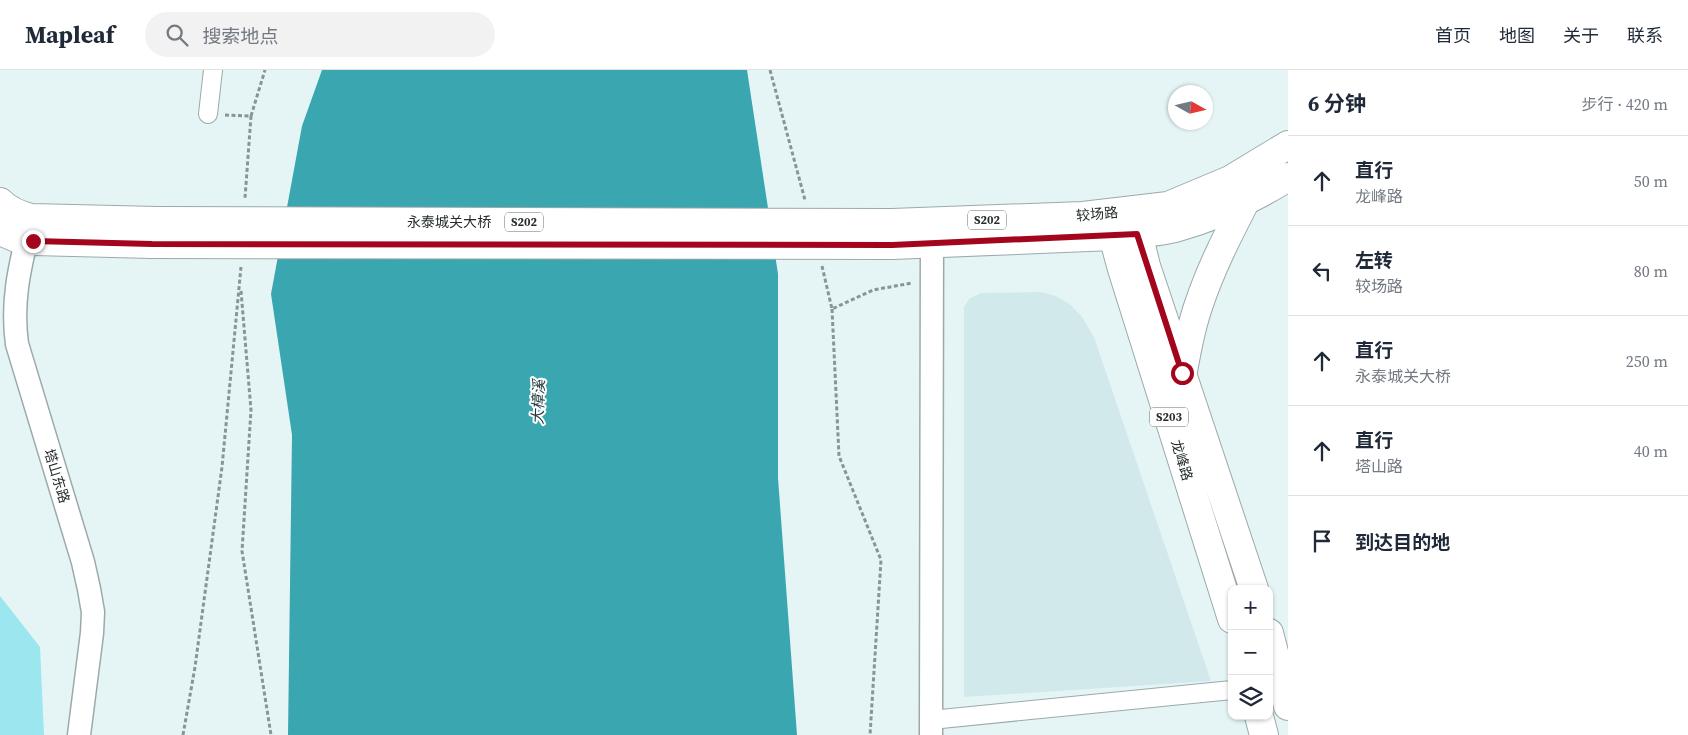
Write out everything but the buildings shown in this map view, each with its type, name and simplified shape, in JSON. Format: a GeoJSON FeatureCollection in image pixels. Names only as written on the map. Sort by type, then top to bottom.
{"type":"FeatureCollection","features":[{"type":"Feature","properties":{"kind":"main road","name":"较场路"},"geometry":{"type":"LineString","coordinates":[[1122,224],[1230,180],[1288,145]]}},
{"type":"Feature","properties":{"kind":"main road","name":"较场路"},"geometry":{"type":"LineString","coordinates":[[892,234],[1122,224],[1174,228],[1245,202],[1288,177]]}},
{"type":"Feature","properties":{"kind":"main road"},"geometry":{"type":"LineString","coordinates":[[0,202],[6,209],[19,215],[28,229],[5,234],[0,231]]}},
{"type":"Feature","properties":{"kind":"main road"},"geometry":{"type":"LineString","coordinates":[[1182,373],[1198,304],[1210,273],[1245,202]]}},
{"type":"Feature","properties":{"kind":"main road","name":"龙峰路"},"geometry":{"type":"LineString","coordinates":[[1122,224],[1182,373],[1253,585]]}},
{"type":"Feature","properties":{"kind":"main road","name":"龙峰路"},"geometry":{"type":"LineString","coordinates":[[1122,224],[1228,606]]}},
{"type":"Feature","properties":{"kind":"main road","name":"永泰城关大桥"},"geometry":{"type":"LineString","coordinates":[[28,229],[155,233],[892,234]]}},
{"type":"Feature","properties":{"kind":"main road"},"geometry":{"type":"LineString","coordinates":[[1273,649],[1288,706]]}},
{"type":"Feature","properties":{"kind":"main road"},"geometry":{"type":"LineString","coordinates":[[1260,720],[1264,735]]}},
{"type":"Feature","properties":{"kind":"street"},"geometry":{"type":"LineString","coordinates":[[208,114],[213,70]]}},
{"type":"Feature","properties":{"kind":"street","name":"塔山东路"},"geometry":{"type":"LineString","coordinates":[[28,229],[14,301],[17,344],[83,562],[93,612],[79,735]]}},
{"type":"Feature","properties":{"kind":"street"},"geometry":{"type":"LineString","coordinates":[[932,233],[931,727],[1228,690]]}},
{"type":"Feature","properties":{"kind":"path"},"geometry":{"type":"LineString","coordinates":[[245,204],[251,116],[265,70]]}},
{"type":"Feature","properties":{"kind":"path"},"geometry":{"type":"LineString","coordinates":[[208,114],[251,116]]}},
{"type":"Feature","properties":{"kind":"path"},"geometry":{"type":"LineString","coordinates":[[183,735],[195,667],[222,468],[241,262]]}},
{"type":"Feature","properties":{"kind":"path"},"geometry":{"type":"LineString","coordinates":[[240,282],[251,410],[242,551],[271,735]]}},
{"type":"Feature","properties":{"kind":"path"},"geometry":{"type":"LineString","coordinates":[[832,309],[840,456],[881,560],[870,735]]}},
{"type":"Feature","properties":{"kind":"shaded area"},"geometry":{"type":"Polygon","coordinates":[[[1042,292],[1056,296],[1071,305],[1082,317],[1094,337],[1211,681],[964,697],[964,307],[970,298],[981,293],[1042,292]]]}},
{"type":"Feature","properties":{"kind":"shaded area"},"geometry":{"type":"Polygon","coordinates":[[[0,596],[40,647],[44,735],[0,735],[0,596]]]}},
{"type":"Feature","properties":{"kind":"water","name":"大樟溪"},"geometry":{"type":"Polygon","coordinates":[[[322,70],[747,70],[778,274],[778,478],[797,735],[288,735],[292,435],[271,294],[302,126],[322,70]]]}},
{"type":"Feature","properties":{"kind":"route"},"geometry":{"type":"LineString","coordinates":[[33,241],[152,244],[572,246],[892,245],[1137,234],[1182,373]]}}]}
